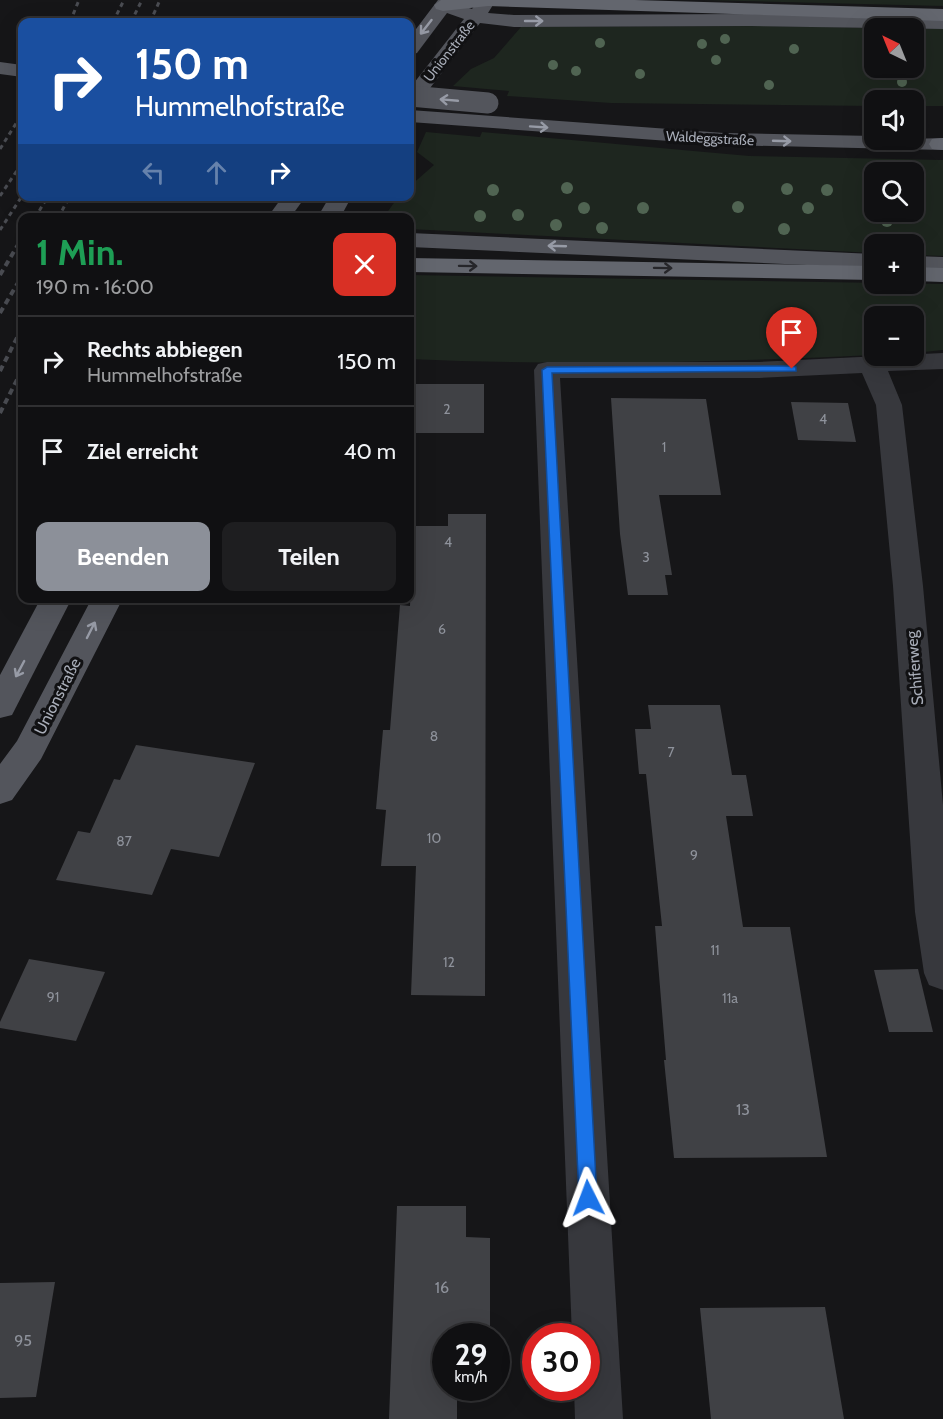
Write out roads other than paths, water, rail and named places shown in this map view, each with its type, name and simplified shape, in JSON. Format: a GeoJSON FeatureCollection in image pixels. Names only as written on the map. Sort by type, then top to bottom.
{"type":"FeatureCollection","features":[{"type":"Feature","properties":{"kind":"highway"},"geometry":{"type":"LineString","coordinates":[[445,2],[488,0],[943,15]]}},
{"type":"Feature","properties":{"kind":"highway"},"geometry":{"type":"LineString","coordinates":[[414,265],[864,273]]}},
{"type":"Feature","properties":{"kind":"highway"},"geometry":{"type":"LineString","coordinates":[[924,274],[943,275]]}},
{"type":"Feature","properties":{"kind":"main road","name":"Unionstraße"},"geometry":{"type":"LineString","coordinates":[[414,96],[488,0]]}},
{"type":"Feature","properties":{"kind":"main road","name":"Unionstraße"},"geometry":{"type":"LineString","coordinates":[[414,44],[445,2]]}},
{"type":"Feature","properties":{"kind":"main road"},"geometry":{"type":"LineString","coordinates":[[445,2],[475,17],[514,21],[729,20],[943,23]]}},
{"type":"Feature","properties":{"kind":"main road"},"geometry":{"type":"LineString","coordinates":[[0,68],[18,70]]}},
{"type":"Feature","properties":{"kind":"main road"},"geometry":{"type":"LineString","coordinates":[[414,97],[485,113]]}},
{"type":"Feature","properties":{"kind":"main road"},"geometry":{"type":"LineString","coordinates":[[414,116],[485,113]]}},
{"type":"Feature","properties":{"kind":"main road","name":"Waldeggstraße"},"geometry":{"type":"LineString","coordinates":[[485,113],[864,123]]}},
{"type":"Feature","properties":{"kind":"main road","name":"Waldeggstraße"},"geometry":{"type":"LineString","coordinates":[[485,113],[724,139],[942,144]]}},
{"type":"Feature","properties":{"kind":"main road"},"geometry":{"type":"LineString","coordinates":[[414,240],[864,261]]}},
{"type":"Feature","properties":{"kind":"main road"},"geometry":{"type":"LineString","coordinates":[[924,263],[943,264]]}},
{"type":"Feature","properties":{"kind":"main road"},"geometry":{"type":"LineString","coordinates":[[0,706],[54,603]]}},
{"type":"Feature","properties":{"kind":"main road","name":"Unionstraße"},"geometry":{"type":"LineString","coordinates":[[0,790],[29,750],[105,603]]}},
{"type":"Feature","properties":{"kind":"street"},"geometry":{"type":"LineString","coordinates":[[924,362],[943,360]]}},
{"type":"Feature","properties":{"kind":"street"},"geometry":{"type":"LineString","coordinates":[[599,1419],[547,370],[748,370],[872,366]]}},
{"type":"Feature","properties":{"kind":"street","name":"Schiferweg"},"geometry":{"type":"LineString","coordinates":[[872,366],[884,388],[889,405],[908,586],[934,912],[943,973]]}},
{"type":"Feature","properties":{"kind":"railway"},"geometry":{"type":"LineString","coordinates":[[72,18],[79,0]]}},
{"type":"Feature","properties":{"kind":"railway"},"geometry":{"type":"LineString","coordinates":[[115,18],[124,0]]}},
{"type":"Feature","properties":{"kind":"railway"},"geometry":{"type":"LineString","coordinates":[[133,18],[142,0]]}},
{"type":"Feature","properties":{"kind":"railway"},"geometry":{"type":"LineString","coordinates":[[152,18],[160,0]]}},
{"type":"Feature","properties":{"kind":"railway"},"geometry":{"type":"LineString","coordinates":[[0,149],[18,120]]}},
{"type":"Feature","properties":{"kind":"railway"},"geometry":{"type":"LineString","coordinates":[[0,196],[18,169]]}},
{"type":"Feature","properties":{"kind":"railway"},"geometry":{"type":"LineString","coordinates":[[0,230],[19,201]]}},
{"type":"Feature","properties":{"kind":"railway"},"geometry":{"type":"LineString","coordinates":[[38,213],[45,201]]}},
{"type":"Feature","properties":{"kind":"railway"},"geometry":{"type":"LineString","coordinates":[[61,213],[67,201]]}},
{"type":"Feature","properties":{"kind":"railway"},"geometry":{"type":"LineString","coordinates":[[0,275],[18,245]]}},
{"type":"Feature","properties":{"kind":"railway"},"geometry":{"type":"LineString","coordinates":[[0,313],[18,283]]}},
{"type":"Feature","properties":{"kind":"railway"},"geometry":{"type":"LineString","coordinates":[[0,371],[18,336]]}},
{"type":"Feature","properties":{"kind":"railway"},"geometry":{"type":"LineString","coordinates":[[0,413],[18,378]]}}]}
